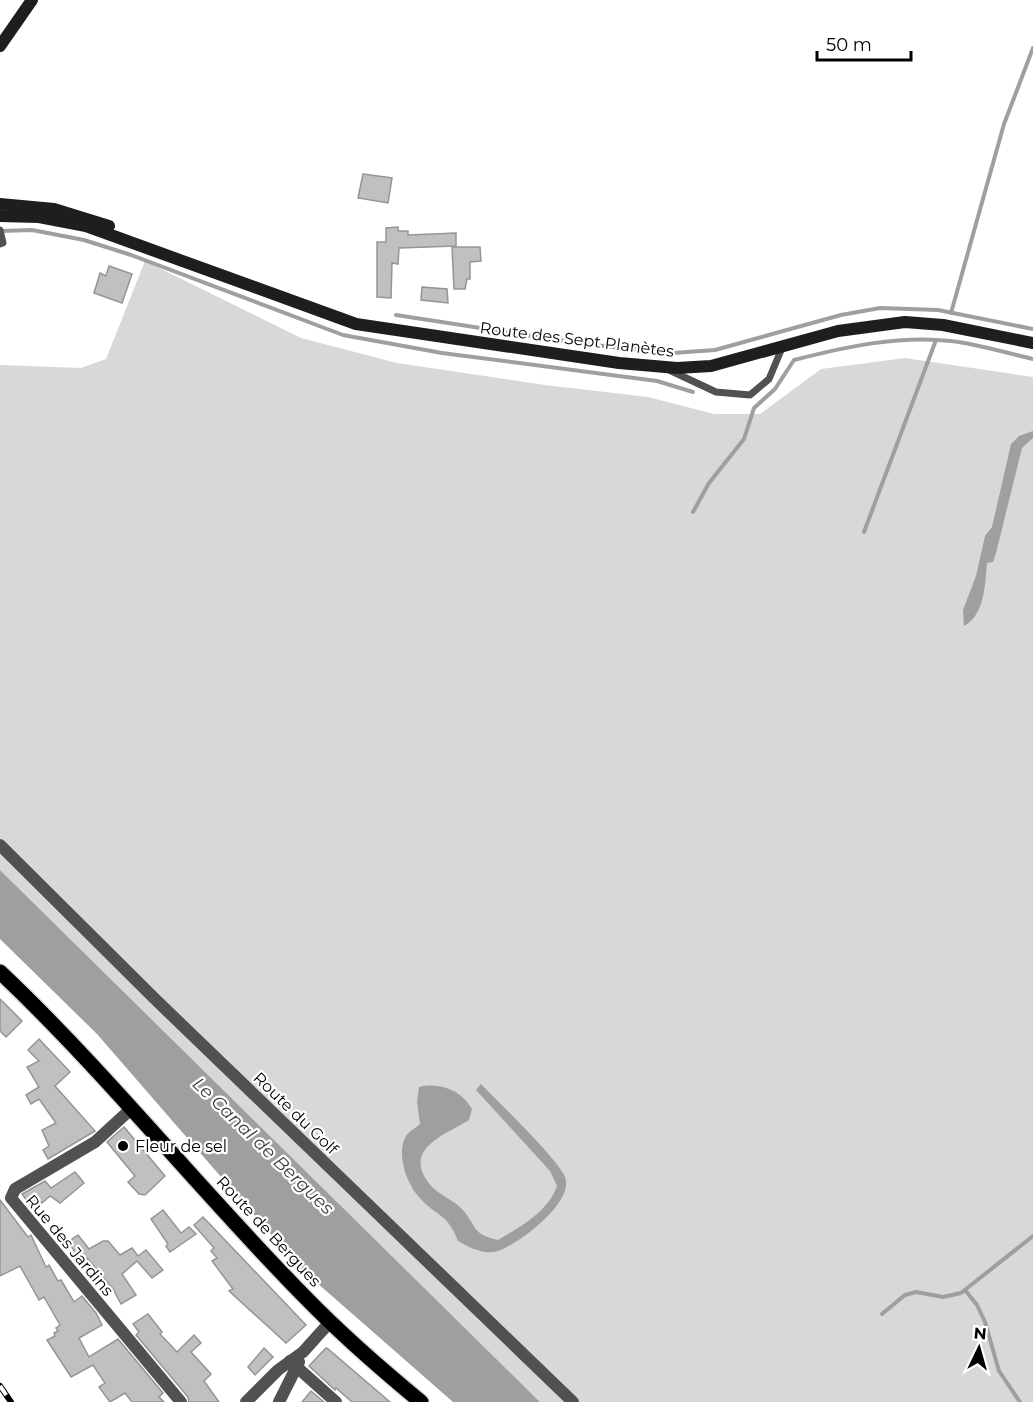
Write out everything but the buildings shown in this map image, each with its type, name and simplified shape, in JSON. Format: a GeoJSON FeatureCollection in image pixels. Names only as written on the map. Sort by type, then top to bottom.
{"type":"FeatureCollection","features":[{"type":"Feature","properties":{"kind":"main road"},"geometry":{"type":"LineString","coordinates":[[0,46],[32,0]]}},
{"type":"Feature","properties":{"kind":"main road","name":"Route des Sept Planètes"},"geometry":{"type":"LineString","coordinates":[[0,204],[45,207],[73,213],[312,310],[367,327],[664,367],[711,366],[850,329],[905,322],[943,325],[1033,343]]}},
{"type":"Feature","properties":{"kind":"main road","name":"Route des Sept Planètes"},"geometry":{"type":"LineString","coordinates":[[0,216],[39,217],[78,224],[195,264]]}},
{"type":"Feature","properties":{"kind":"main road","name":"Route de Bergues"},"geometry":{"type":"LineString","coordinates":[[0,972],[131,1109],[274,1266],[330,1322],[421,1402]]}},
{"type":"Feature","properties":{"kind":"street","name":"Route du Golf"},"geometry":{"type":"LineString","coordinates":[[0,845],[156,1000],[573,1402]]}},
{"type":"Feature","properties":{"kind":"street","name":"Rue des Jardins"},"geometry":{"type":"LineString","coordinates":[[131,1109],[100,1138],[15,1189],[12,1201],[181,1402]]}},
{"type":"Feature","properties":{"kind":"street"},"geometry":{"type":"LineString","coordinates":[[246,1402],[293,1364],[330,1322]]}},
{"type":"Feature","properties":{"kind":"street"},"geometry":{"type":"LineString","coordinates":[[279,1402],[293,1364]]}},
{"type":"Feature","properties":{"kind":"street"},"geometry":{"type":"LineString","coordinates":[[293,1364],[336,1402]]}},
{"type":"Feature","properties":{"kind":"lane"},"geometry":{"type":"LineString","coordinates":[[0,231],[3,243],[0,244]]}},
{"type":"Feature","properties":{"kind":"lane"},"geometry":{"type":"LineString","coordinates":[[664,367],[710,390],[745,395],[754,393],[769,379],[782,348]]}},
{"type":"Feature","properties":{"kind":"shaded area"},"geometry":{"type":"Polygon","coordinates":[[[145,261],[301,338],[397,363],[545,385],[648,397],[714,414],[760,414],[821,369],[905,358],[1033,377],[1033,1402],[540,1402],[0,870],[0,365],[81,368],[106,359],[145,261]]]}},
{"type":"Feature","properties":{"kind":"water"},"geometry":{"type":"Polygon","coordinates":[[[1033,431],[1033,438],[1022,448],[993,562],[987,563],[980,607],[971,621],[964,626],[963,610],[976,576],[985,536],[992,527],[1011,444],[1019,436],[1033,431]]]}},
{"type":"Feature","properties":{"kind":"water","name":"Le Canal de Bergues"},"geometry":{"type":"Polygon","coordinates":[[[0,870],[540,1402],[453,1402],[300,1268],[97,1034],[0,939],[0,870]]]}},
{"type":"Feature","properties":{"kind":"water"},"geometry":{"type":"Polygon","coordinates":[[[481,1084],[551,1157],[565,1177],[566,1187],[554,1210],[543,1221],[519,1240],[493,1252],[477,1250],[458,1241],[450,1225],[414,1191],[402,1159],[406,1136],[420,1124],[417,1102],[419,1087],[435,1086],[449,1089],[462,1097],[472,1109],[469,1120],[440,1137],[424,1151],[421,1160],[422,1170],[428,1182],[461,1208],[475,1228],[489,1238],[498,1240],[540,1211],[547,1204],[557,1186],[550,1171],[476,1090],[481,1084]]]}},
{"type":"Feature","properties":{"kind":"waterway"},"geometry":{"type":"LineString","coordinates":[[951,313],[1004,124],[1033,48]]}},
{"type":"Feature","properties":{"kind":"waterway"},"geometry":{"type":"LineString","coordinates":[[0,231],[32,230],[84,240],[131,255],[343,335],[442,353],[657,381],[693,392]]}},
{"type":"Feature","properties":{"kind":"waterway"},"geometry":{"type":"LineString","coordinates":[[396,315],[584,344],[673,353],[715,350],[841,315],[880,308],[938,310],[1033,329]]}},
{"type":"Feature","properties":{"kind":"waterway"},"geometry":{"type":"LineString","coordinates":[[693,512],[709,483],[744,439],[754,408],[775,389],[794,360],[852,347],[911,340],[961,342],[1033,359]]}},
{"type":"Feature","properties":{"kind":"waterway"},"geometry":{"type":"LineString","coordinates":[[864,532],[936,340]]}},
{"type":"Feature","properties":{"kind":"waterway"},"geometry":{"type":"LineString","coordinates":[[882,1314],[905,1295],[916,1292],[943,1297],[961,1293],[1033,1236]]}},
{"type":"Feature","properties":{"kind":"waterway"},"geometry":{"type":"LineString","coordinates":[[965,1290],[977,1305],[985,1322],[999,1371],[1020,1402]]}},
{"type":"Feature","properties":{"kind":"railway"},"geometry":{"type":"LineString","coordinates":[[0,1386],[11,1402]]}},
{"type":"Feature","properties":{"kind":"place","name":"Fleur de sel"},"geometry":{"type":"Point","coordinates":[123,1146]}}]}
